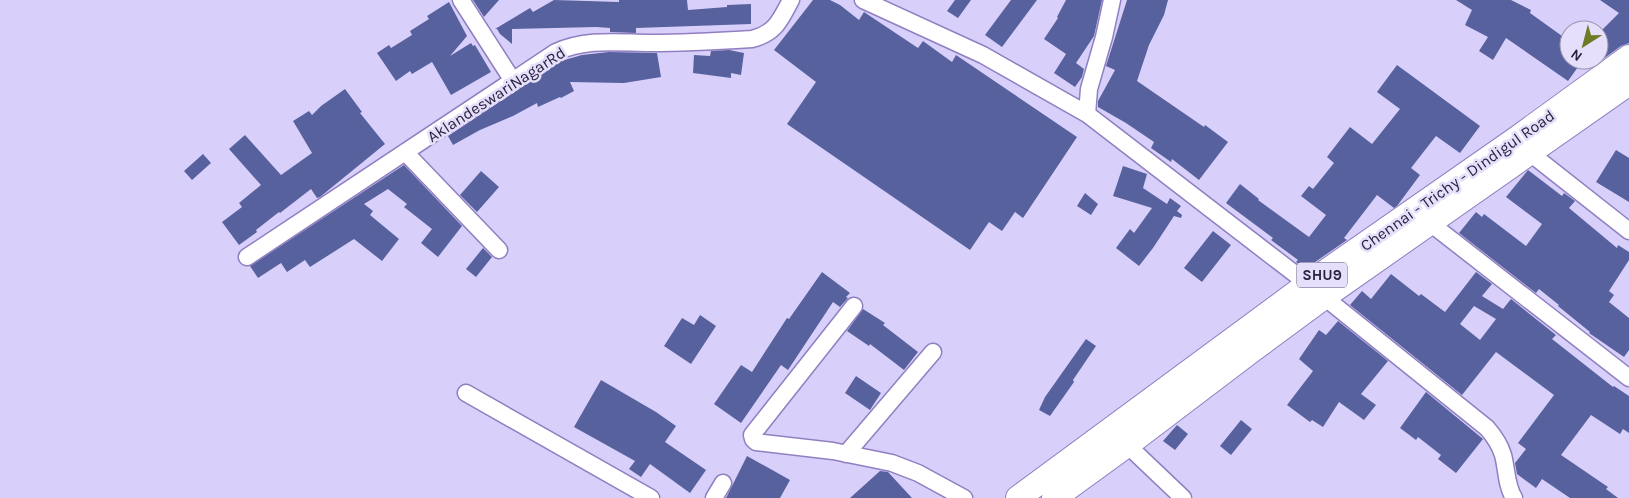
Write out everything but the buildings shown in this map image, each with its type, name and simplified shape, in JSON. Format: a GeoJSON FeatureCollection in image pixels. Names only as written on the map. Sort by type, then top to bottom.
{"type":"FeatureCollection","features":[{"type":"Feature","properties":{"kind":"highway","name":"Chennai - Trichy - Dindigul Road"},"geometry":{"type":"LineString","coordinates":[[1018,498],[1120,438],[1251,351],[1316,291],[1516,139],[1629,57]]}},
{"type":"Feature","properties":{"kind":"highway","name":"Chennai - Trichy - Dindigul Road"},"geometry":{"type":"LineString","coordinates":[[1316,291],[1430,223],[1629,83]]}},
{"type":"Feature","properties":{"kind":"highway","name":"Chennai - Trichy - Dindigul Road"},"geometry":{"type":"LineString","coordinates":[[1054,498],[1120,438]]}},
{"type":"Feature","properties":{"kind":"street"},"geometry":{"type":"LineString","coordinates":[[461,0],[513,81]]}},
{"type":"Feature","properties":{"kind":"street","name":"AklandeswariNagarRd"},"geometry":{"type":"LineString","coordinates":[[247,257],[556,52],[572,45],[592,42],[653,43],[759,38],[777,26],[791,0]]}},
{"type":"Feature","properties":{"kind":"street"},"geometry":{"type":"LineString","coordinates":[[863,0],[983,54],[1087,114],[1316,291],[1487,428],[1495,437],[1503,455],[1510,492],[1514,498]]}},
{"type":"Feature","properties":{"kind":"street"},"geometry":{"type":"LineString","coordinates":[[1087,114],[1089,90],[1112,0]]}},
{"type":"Feature","properties":{"kind":"street"},"geometry":{"type":"LineString","coordinates":[[405,152],[499,250]]}},
{"type":"Feature","properties":{"kind":"street"},"geometry":{"type":"LineString","coordinates":[[1530,153],[1629,231]]}},
{"type":"Feature","properties":{"kind":"street"},"geometry":{"type":"LineString","coordinates":[[1430,223],[1629,378]]}},
{"type":"Feature","properties":{"kind":"street"},"geometry":{"type":"LineString","coordinates":[[854,306],[752,436],[756,442],[846,454],[892,463],[905,467],[964,498]]}},
{"type":"Feature","properties":{"kind":"street"},"geometry":{"type":"LineString","coordinates":[[846,454],[933,352]]}},
{"type":"Feature","properties":{"kind":"street"},"geometry":{"type":"LineString","coordinates":[[466,392],[651,498]]}},
{"type":"Feature","properties":{"kind":"street"},"geometry":{"type":"LineString","coordinates":[[1120,438],[1183,498]]}},
{"type":"Feature","properties":{"kind":"street"},"geometry":{"type":"LineString","coordinates":[[714,498],[723,484]]}}]}
